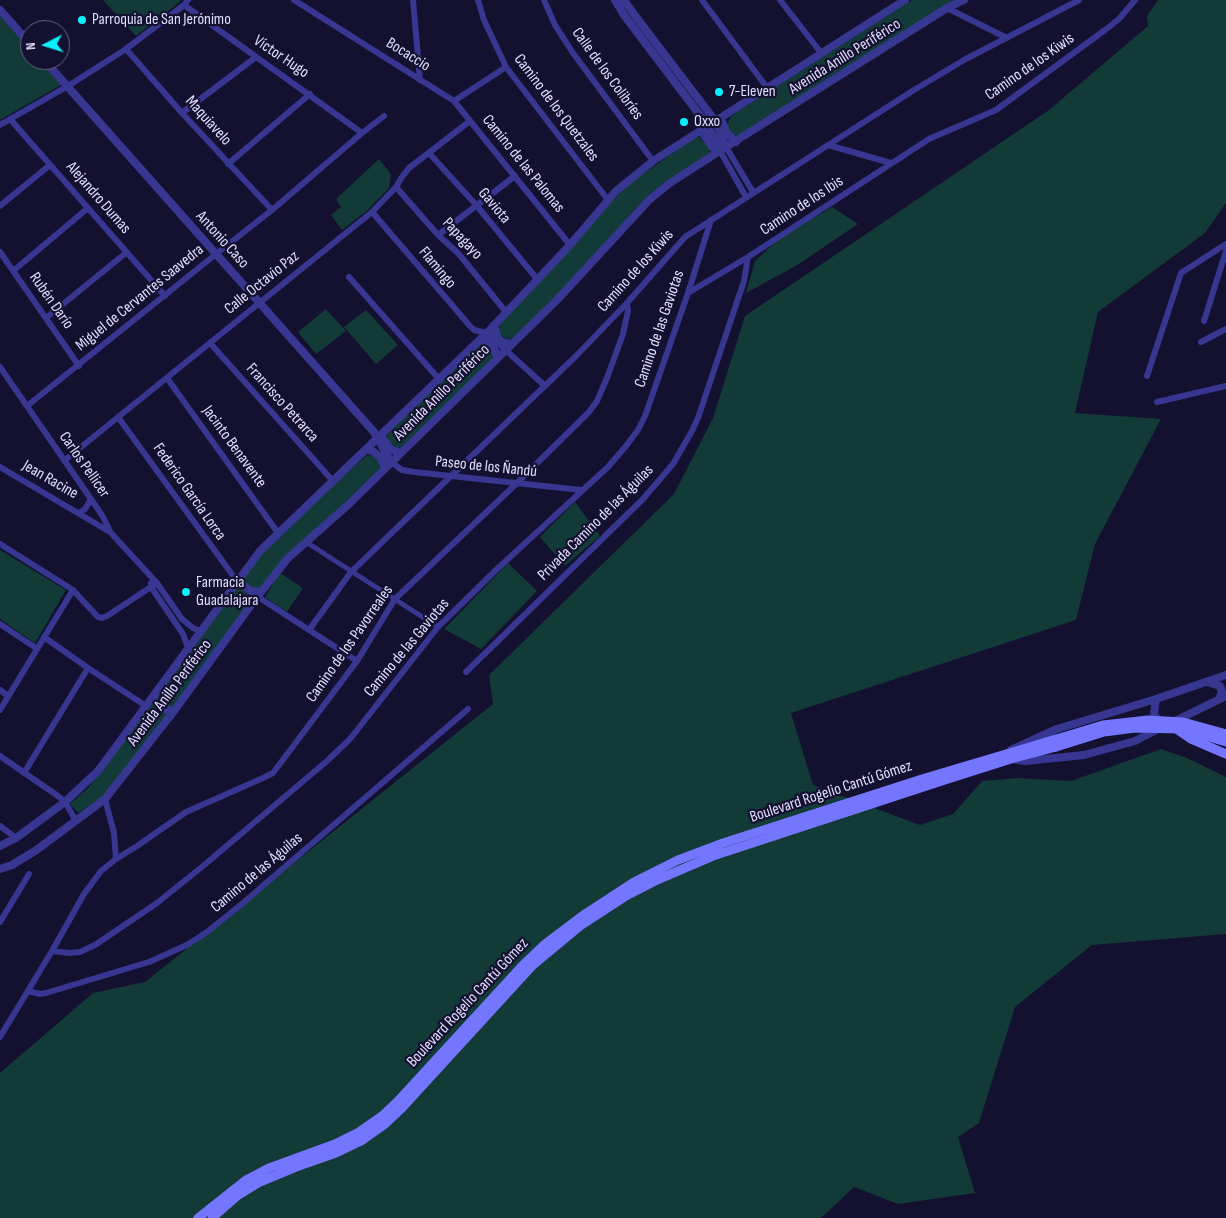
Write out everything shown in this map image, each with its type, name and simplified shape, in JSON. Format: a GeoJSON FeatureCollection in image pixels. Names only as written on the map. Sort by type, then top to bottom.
{"type":"FeatureCollection","features":[{"type":"Feature","properties":{"kind":"main road","name":"Boulevard Rogelio Cantú Gómez"},"geometry":{"type":"LineString","coordinates":[[212,1218],[237,1196],[260,1182],[336,1153],[361,1141],[385,1124],[402,1108],[533,965],[580,926],[626,896],[657,880],[713,856],[1011,759],[1103,725],[1148,720],[1183,722],[1226,734]]}},
{"type":"Feature","properties":{"kind":"main road"},"geometry":{"type":"LineString","coordinates":[[1167,724],[1191,739],[1226,754]]}},
{"type":"Feature","properties":{"kind":"main road","name":"Boulevard Rogelio Cantú Gómez"},"geometry":{"type":"LineString","coordinates":[[198,1218],[246,1180],[269,1168],[335,1144],[359,1132],[382,1116],[522,966],[545,944],[582,916],[634,882],[678,860],[922,778],[1001,754],[1104,732],[1141,728],[1182,729],[1226,742]]}},
{"type":"Feature","properties":{"kind":"street","name":"Bocaccio"},"geometry":{"type":"LineString","coordinates":[[294,0],[454,101]]}},
{"type":"Feature","properties":{"kind":"street"},"geometry":{"type":"LineString","coordinates":[[413,0],[420,80]]}},
{"type":"Feature","properties":{"kind":"street","name":"Camino de los Quetzales"},"geometry":{"type":"LineString","coordinates":[[478,0],[484,20],[506,67],[608,200]]}},
{"type":"Feature","properties":{"kind":"street","name":"Calle de los Colibríes"},"geometry":{"type":"LineString","coordinates":[[544,0],[555,25],[573,54],[654,161]]}},
{"type":"Feature","properties":{"kind":"street"},"geometry":{"type":"LineString","coordinates":[[615,0],[624,15],[708,126],[746,197]]}},
{"type":"Feature","properties":{"kind":"street"},"geometry":{"type":"LineString","coordinates":[[624,0],[718,120],[726,133],[736,142]]}},
{"type":"Feature","properties":{"kind":"street"},"geometry":{"type":"LineString","coordinates":[[702,0],[768,89]]}},
{"type":"Feature","properties":{"kind":"street"},"geometry":{"type":"LineString","coordinates":[[780,0],[822,54]]}},
{"type":"Feature","properties":{"kind":"street","name":"Avenida Anillo Periférico"},"geometry":{"type":"LineString","coordinates":[[0,846],[16,838],[65,802],[98,771],[254,558],[484,336],[570,245],[608,200],[626,183],[654,161],[905,0]]}},
{"type":"Feature","properties":{"kind":"street","name":"Avenida Anillo Periférico"},"geometry":{"type":"LineString","coordinates":[[0,869],[12,865],[35,851],[105,799],[174,711],[282,565],[349,504],[557,300],[649,200],[665,187],[721,151],[947,8],[964,0]]}},
{"type":"Feature","properties":{"kind":"street","name":"Camino de los Kiwis"},"geometry":{"type":"LineString","coordinates":[[309,630],[351,572],[545,386],[627,303],[685,237],[914,90],[964,60],[1079,0]]}},
{"type":"Feature","properties":{"kind":"street","name":"Camino de los Kiwis"},"geometry":{"type":"LineString","coordinates":[[929,139],[996,110],[1105,30],[1135,0]]}},
{"type":"Feature","properties":{"kind":"street"},"geometry":{"type":"LineString","coordinates":[[0,125],[68,86],[126,49],[186,3]]}},
{"type":"Feature","properties":{"kind":"street","name":"Víctor Hugo"},"geometry":{"type":"LineString","coordinates":[[186,3],[256,57],[362,133]]}},
{"type":"Feature","properties":{"kind":"street"},"geometry":{"type":"LineString","coordinates":[[947,8],[1007,38]]}},
{"type":"Feature","properties":{"kind":"street"},"geometry":{"type":"LineString","coordinates":[[0,10],[20,33]]}},
{"type":"Feature","properties":{"kind":"street","name":"Maquiavelo"},"geometry":{"type":"LineString","coordinates":[[126,49],[182,114],[272,210]]}},
{"type":"Feature","properties":{"kind":"street"},"geometry":{"type":"LineString","coordinates":[[182,114],[256,57]]}},
{"type":"Feature","properties":{"kind":"street"},"geometry":{"type":"LineString","coordinates":[[454,101],[506,67]]}},
{"type":"Feature","properties":{"kind":"street","name":"Antonio Caso"},"geometry":{"type":"LineString","coordinates":[[53,70],[374,432],[380,436]]}},
{"type":"Feature","properties":{"kind":"street"},"geometry":{"type":"LineString","coordinates":[[228,164],[310,94]]}},
{"type":"Feature","properties":{"kind":"street","name":"Camino de las Palomas"},"geometry":{"type":"LineString","coordinates":[[454,101],[570,245]]}},
{"type":"Feature","properties":{"kind":"street","name":"Miguel de Cervantes Saavedra"},"geometry":{"type":"LineString","coordinates":[[27,406],[272,210],[384,116]]}},
{"type":"Feature","properties":{"kind":"street","name":"Alejandro Dumas"},"geometry":{"type":"LineString","coordinates":[[10,119],[165,296]]}},
{"type":"Feature","properties":{"kind":"street","name":"Calle Octavio Paz"},"geometry":{"type":"LineString","coordinates":[[64,460],[372,212],[396,187],[405,173],[470,120]]}},
{"type":"Feature","properties":{"kind":"street"},"geometry":{"type":"LineString","coordinates":[[718,120],[721,151]]}},
{"type":"Feature","properties":{"kind":"street"},"geometry":{"type":"LineString","coordinates":[[701,131],[721,151],[753,192]]}},
{"type":"Feature","properties":{"kind":"street","name":"Camino de los Ibis"},"geometry":{"type":"LineString","coordinates":[[688,293],[748,257],[929,139]]}},
{"type":"Feature","properties":{"kind":"street"},"geometry":{"type":"LineString","coordinates":[[828,145],[891,163]]}},
{"type":"Feature","properties":{"kind":"street","name":"Gaviota"},"geometry":{"type":"LineString","coordinates":[[429,153],[537,279]]}},
{"type":"Feature","properties":{"kind":"street"},"geometry":{"type":"LineString","coordinates":[[0,206],[50,165]]}},
{"type":"Feature","properties":{"kind":"street"},"geometry":{"type":"LineString","coordinates":[[438,234],[515,176]]}},
{"type":"Feature","properties":{"kind":"street","name":"Papagayo"},"geometry":{"type":"LineString","coordinates":[[396,187],[438,234],[458,252],[506,312]]}},
{"type":"Feature","properties":{"kind":"street"},"geometry":{"type":"LineString","coordinates":[[13,271],[88,208]]}},
{"type":"Feature","properties":{"kind":"street","name":"Flamingo"},"geometry":{"type":"LineString","coordinates":[[372,212],[470,326],[484,336],[508,347],[545,386]]}},
{"type":"Feature","properties":{"kind":"street","name":"Camino de las Gaviotas"},"geometry":{"type":"LineString","coordinates":[[52,951],[80,952],[95,945],[157,903],[218,854],[339,750],[438,628],[581,490],[608,467],[632,440],[645,416],[711,220]]}},
{"type":"Feature","properties":{"kind":"street"},"geometry":{"type":"LineString","coordinates":[[1147,376],[1181,273],[1226,244]]}},
{"type":"Feature","properties":{"kind":"street"},"geometry":{"type":"LineString","coordinates":[[1204,321],[1226,251]]}},
{"type":"Feature","properties":{"kind":"street","name":"Rubén Darío"},"geometry":{"type":"LineString","coordinates":[[0,252],[79,366]]}},
{"type":"Feature","properties":{"kind":"street"},"geometry":{"type":"LineString","coordinates":[[46,318],[127,252]]}},
{"type":"Feature","properties":{"kind":"street","name":"Privada Camino de las Águilas"},"geometry":{"type":"LineString","coordinates":[[466,672],[643,499],[673,464],[698,418],[744,282],[748,257]]}},
{"type":"Feature","properties":{"kind":"street"},"geometry":{"type":"LineString","coordinates":[[350,277],[439,379]]}},
{"type":"Feature","properties":{"kind":"street","name":"Camino de los Pavorreales"},"geometry":{"type":"LineString","coordinates":[[0,1037],[84,894],[101,871],[186,812],[273,773],[357,661],[395,599],[589,412],[597,401],[607,378],[622,334],[628,310],[627,303]]}},
{"type":"Feature","properties":{"kind":"street"},"geometry":{"type":"LineString","coordinates":[[494,325],[498,338],[508,347]]}},
{"type":"Feature","properties":{"kind":"street"},"geometry":{"type":"LineString","coordinates":[[1202,342],[1226,329]]}},
{"type":"Feature","properties":{"kind":"street"},"geometry":{"type":"LineString","coordinates":[[484,336],[493,345],[497,357]]}},
{"type":"Feature","properties":{"kind":"street","name":"Francisco Petrarca"},"geometry":{"type":"LineString","coordinates":[[210,343],[333,481]]}},
{"type":"Feature","properties":{"kind":"street","name":"Carlos Pellicer"},"geometry":{"type":"LineString","coordinates":[[0,367],[91,499],[111,533],[149,576],[183,634],[188,648]]}},
{"type":"Feature","properties":{"kind":"street","name":"Jacinto Benavente"},"geometry":{"type":"LineString","coordinates":[[167,378],[278,533]]}},
{"type":"Feature","properties":{"kind":"street"},"geometry":{"type":"LineString","coordinates":[[1157,402],[1226,386]]}},
{"type":"Feature","properties":{"kind":"street","name":"Federico García Lorca"},"geometry":{"type":"LineString","coordinates":[[118,417],[237,583]]}},
{"type":"Feature","properties":{"kind":"street"},"geometry":{"type":"LineString","coordinates":[[380,436],[387,447],[401,453]]}},
{"type":"Feature","properties":{"kind":"street"},"geometry":{"type":"LineString","coordinates":[[380,436],[388,464]]}},
{"type":"Feature","properties":{"kind":"street"},"geometry":{"type":"LineString","coordinates":[[367,449],[374,452],[388,464]]}},
{"type":"Feature","properties":{"kind":"street","name":"Paseo de los Ñandú"},"geometry":{"type":"LineString","coordinates":[[388,464],[402,470],[450,477],[581,490]]}},
{"type":"Feature","properties":{"kind":"street","name":"Jean Racine"},"geometry":{"type":"LineString","coordinates":[[0,468],[111,533]]}},
{"type":"Feature","properties":{"kind":"street"},"geometry":{"type":"LineString","coordinates":[[79,513],[85,509],[91,499]]}},
{"type":"Feature","properties":{"kind":"street"},"geometry":{"type":"LineString","coordinates":[[306,542],[438,628]]}},
{"type":"Feature","properties":{"kind":"street"},"geometry":{"type":"LineString","coordinates":[[0,544],[72,590],[94,614],[102,618],[154,585]]}},
{"type":"Feature","properties":{"kind":"street"},"geometry":{"type":"LineString","coordinates":[[237,583],[251,590],[257,597],[357,661]]}},
{"type":"Feature","properties":{"kind":"street","name":"Carlos Pellicer"},"geometry":{"type":"LineString","coordinates":[[154,585],[182,619],[193,628],[201,631]]}},
{"type":"Feature","properties":{"kind":"street"},"geometry":{"type":"LineString","coordinates":[[0,710],[72,590]]}},
{"type":"Feature","properties":{"kind":"street"},"geometry":{"type":"LineString","coordinates":[[0,624],[36,648]]}},
{"type":"Feature","properties":{"kind":"street"},"geometry":{"type":"LineString","coordinates":[[44,637],[146,706],[155,708],[166,721]]}},
{"type":"Feature","properties":{"kind":"street"},"geometry":{"type":"LineString","coordinates":[[24,773],[88,668]]}},
{"type":"Feature","properties":{"kind":"street","name":"Boulevard Rogelio Cantú Gómez"},"geometry":{"type":"LineString","coordinates":[[1001,754],[1057,730],[1226,675]]}},
{"type":"Feature","properties":{"kind":"street"},"geometry":{"type":"LineString","coordinates":[[1207,682],[1220,686],[1223,698]]}},
{"type":"Feature","properties":{"kind":"street"},"geometry":{"type":"LineString","coordinates":[[0,690],[8,696]]}},
{"type":"Feature","properties":{"kind":"street"},"geometry":{"type":"LineString","coordinates":[[153,697],[164,709],[174,711]]}},
{"type":"Feature","properties":{"kind":"street","name":"Boulevard Rogelio Cantú Gómez"},"geometry":{"type":"LineString","coordinates":[[1011,759],[1025,761],[1089,754],[1135,741],[1223,698]]}},
{"type":"Feature","properties":{"kind":"street"},"geometry":{"type":"LineString","coordinates":[[1156,699],[1155,718],[1159,724],[1167,724]]}},
{"type":"Feature","properties":{"kind":"street","name":"Camino de las Águilas"},"geometry":{"type":"LineString","coordinates":[[28,991],[40,994],[46,993],[149,962],[187,945],[207,932],[258,890],[468,709]]}},
{"type":"Feature","properties":{"kind":"street"},"geometry":{"type":"LineString","coordinates":[[0,756],[65,802],[76,821]]}},
{"type":"Feature","properties":{"kind":"street"},"geometry":{"type":"LineString","coordinates":[[105,799],[114,833],[116,859]]}},
{"type":"Feature","properties":{"kind":"street"},"geometry":{"type":"LineString","coordinates":[[0,826],[16,838]]}},
{"type":"Feature","properties":{"kind":"street"},"geometry":{"type":"LineString","coordinates":[[0,922],[29,874]]}},
{"type":"Feature","properties":{"kind":"green space"},"geometry":{"type":"Polygon","coordinates":[[[103,0],[182,0],[136,36],[103,0]]]}},
{"type":"Feature","properties":{"kind":"green space"},"geometry":{"type":"Polygon","coordinates":[[[912,0],[955,0],[737,136],[730,133],[727,125],[731,116],[912,0]]]}},
{"type":"Feature","properties":{"kind":"green space"},"geometry":{"type":"Polygon","coordinates":[[[1158,0],[1226,0],[1226,203],[1205,233],[1098,312],[1075,413],[1161,419],[1095,544],[1076,620],[791,713],[813,785],[920,825],[953,814],[982,781],[1017,778],[1071,781],[1161,749],[1187,758],[1226,777],[1226,934],[1092,945],[1015,1007],[979,1123],[958,1137],[975,1193],[898,1204],[854,1187],[821,1218],[0,1218],[0,1073],[93,993],[145,982],[493,704],[489,675],[674,494],[713,418],[745,316],[1049,110],[1148,26],[1147,16],[1158,0]]]}},
{"type":"Feature","properties":{"kind":"green space"},"geometry":{"type":"Polygon","coordinates":[[[0,16],[20,39],[20,70],[48,70],[61,85],[0,120],[0,16]]]}},
{"type":"Feature","properties":{"kind":"green space"},"geometry":{"type":"Polygon","coordinates":[[[699,137],[709,148],[710,155],[652,192],[573,279],[513,339],[505,338],[501,335],[499,331],[500,325],[627,185],[693,139],[699,137]]]}},
{"type":"Feature","properties":{"kind":"green space"},"geometry":{"type":"Polygon","coordinates":[[[379,159],[391,174],[389,188],[368,210],[342,230],[331,215],[341,207],[337,202],[337,198],[379,159]]]}},
{"type":"Feature","properties":{"kind":"green space"},"geometry":{"type":"Polygon","coordinates":[[[832,207],[858,224],[799,264],[746,293],[755,261],[781,237],[832,207]]]}},
{"type":"Feature","properties":{"kind":"green space"},"geometry":{"type":"Polygon","coordinates":[[[326,309],[346,331],[316,354],[298,332],[326,309]]]}},
{"type":"Feature","properties":{"kind":"green space"},"geometry":{"type":"Polygon","coordinates":[[[366,310],[398,345],[376,364],[344,327],[366,310]]]}},
{"type":"Feature","properties":{"kind":"green space"},"geometry":{"type":"Polygon","coordinates":[[[480,343],[490,348],[493,355],[492,360],[400,449],[392,445],[387,439],[388,434],[480,343]]]}},
{"type":"Feature","properties":{"kind":"green space"},"geometry":{"type":"Polygon","coordinates":[[[367,455],[375,456],[382,467],[310,535],[133,760],[102,797],[78,813],[70,804],[89,787],[262,553],[285,529],[367,455]]]}},
{"type":"Feature","properties":{"kind":"green space"},"geometry":{"type":"Polygon","coordinates":[[[575,502],[600,536],[565,566],[540,537],[575,502]]]}},
{"type":"Feature","properties":{"kind":"green space"},"geometry":{"type":"Polygon","coordinates":[[[0,550],[66,590],[35,643],[0,619],[0,550]]]}},
{"type":"Feature","properties":{"kind":"green space"},"geometry":{"type":"Polygon","coordinates":[[[508,563],[537,591],[481,649],[444,629],[508,563]]]}},
{"type":"Feature","properties":{"kind":"green space"},"geometry":{"type":"Polygon","coordinates":[[[280,573],[303,588],[287,612],[265,597],[280,573]]]}},
{"type":"Feature","properties":{"kind":"place","name":"Parroquia de San Jerónimo"},"geometry":{"type":"Point","coordinates":[82,20]}},
{"type":"Feature","properties":{"kind":"place","name":"7-Eleven"},"geometry":{"type":"Point","coordinates":[719,92]}},
{"type":"Feature","properties":{"kind":"place","name":"Oxxo"},"geometry":{"type":"Point","coordinates":[684,122]}},
{"type":"Feature","properties":{"kind":"place","name":"Farmacia Guadalajara"},"geometry":{"type":"Point","coordinates":[186,592]}}]}
